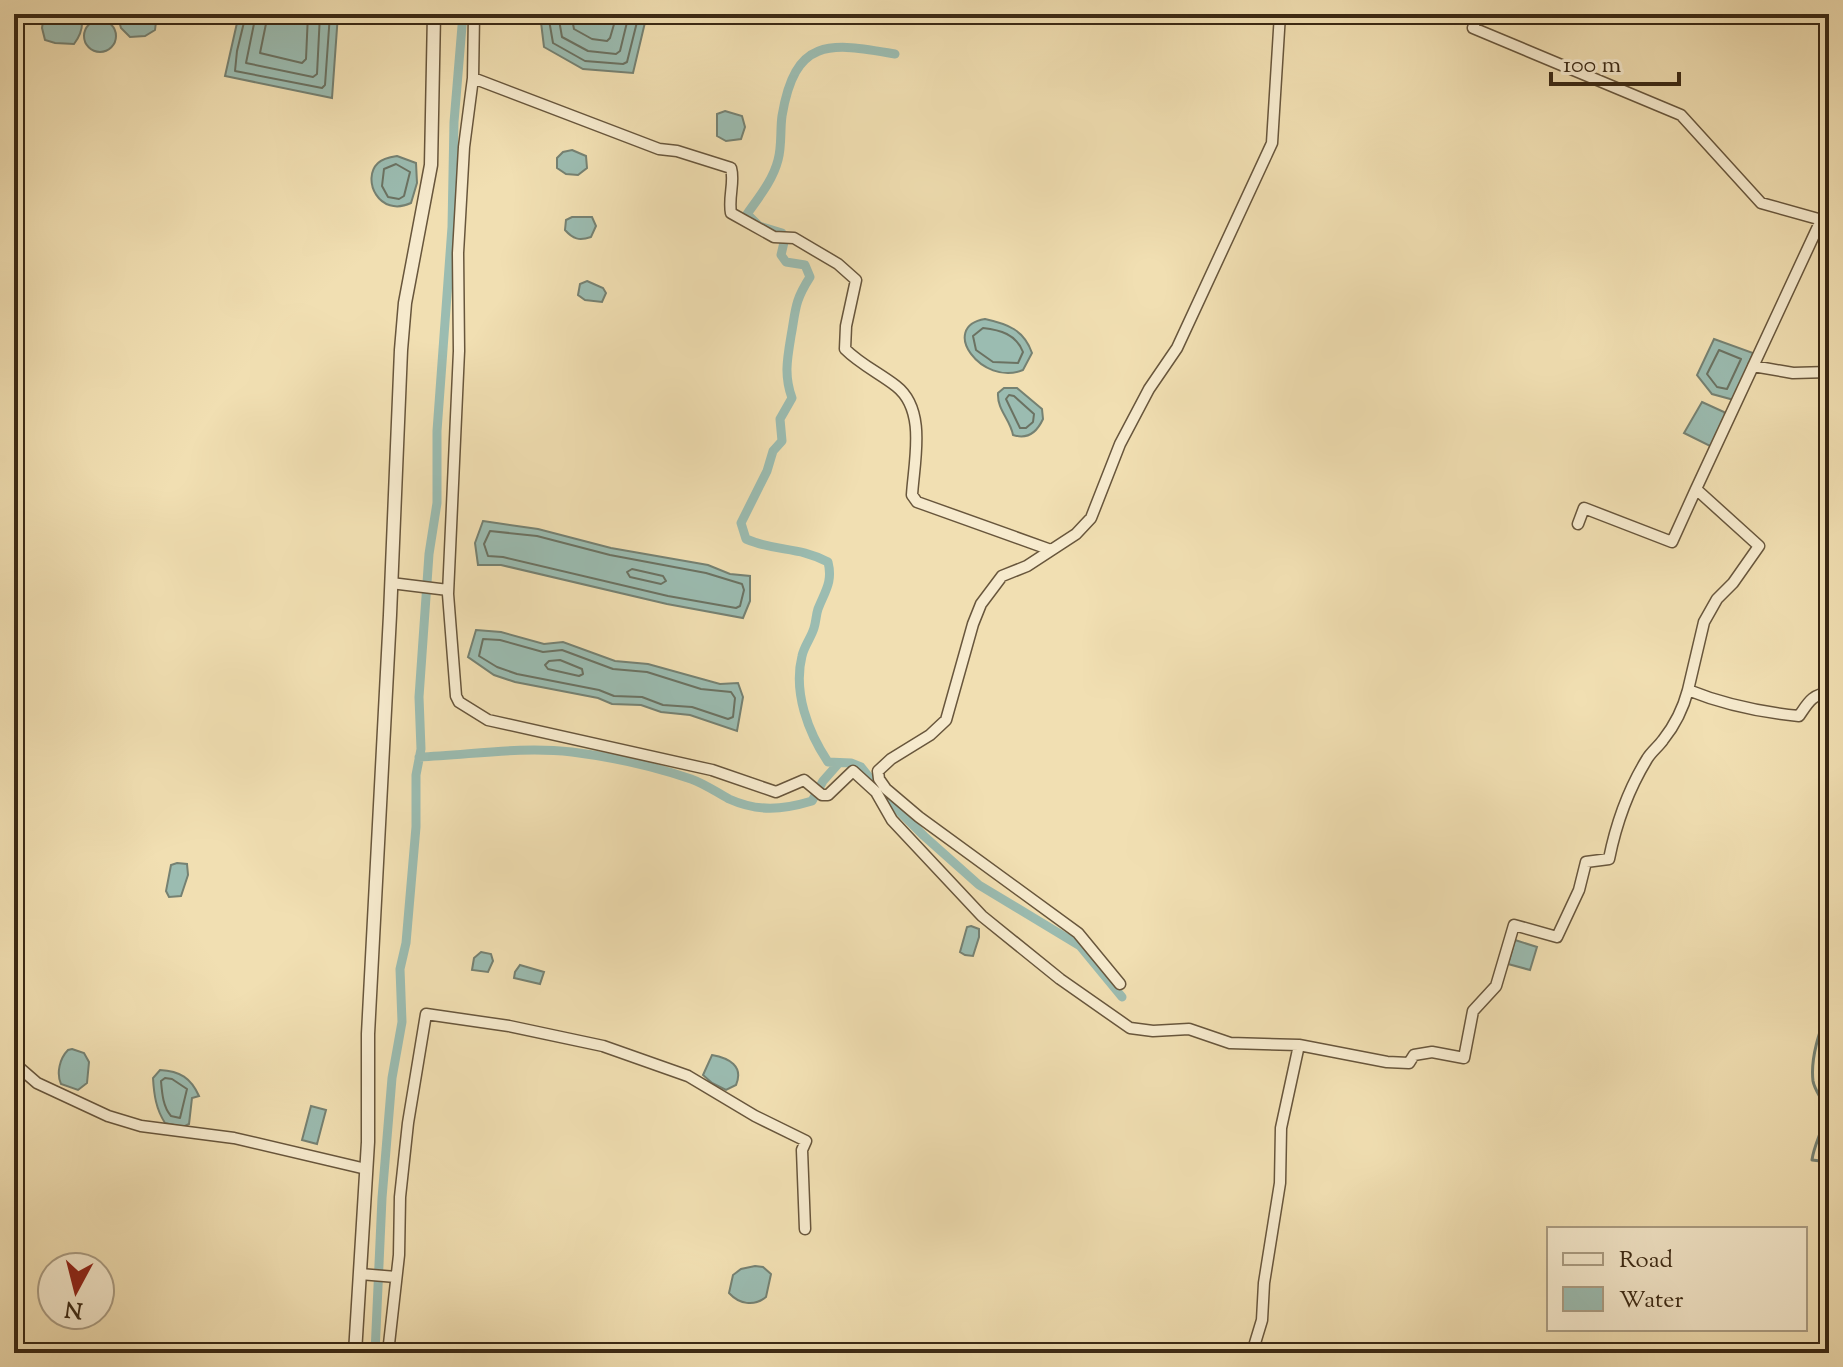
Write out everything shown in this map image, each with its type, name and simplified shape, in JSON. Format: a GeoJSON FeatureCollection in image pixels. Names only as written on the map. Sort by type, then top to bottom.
{"type":"FeatureCollection","features":[{"type":"Feature","properties":{"kind":"street"},"geometry":{"type":"LineString","coordinates":[[355,1353],[366,1169],[368,1034],[401,350],[405,303],[431,165],[434,14]]}},
{"type":"Feature","properties":{"kind":"street"},"geometry":{"type":"LineString","coordinates":[[474,14],[473,78],[464,147],[458,253],[459,351],[445,589],[459,702],[474,713],[514,727],[712,770],[776,792],[804,780],[822,795],[828,795],[853,771],[881,798],[892,820],[982,916],[1060,979],[1130,1028],[1153,1031],[1189,1029],[1230,1043],[1299,1045],[1387,1062],[1409,1063],[1414,1055],[1432,1052],[1464,1058],[1473,1011],[1496,986],[1514,925],[1557,937],[1579,890],[1586,862],[1609,859],[1620,815],[1635,780],[1649,755],[1663,741],[1680,715],[1704,622],[1717,599],[1733,583],[1759,546],[1696,489]]}},
{"type":"Feature","properties":{"kind":"street"},"geometry":{"type":"LineString","coordinates":[[1120,984],[1078,933],[919,817],[886,789],[878,775],[882,765],[930,735],[946,720],[973,624],[981,604],[1002,576],[1027,566],[1085,527],[1091,518],[1120,444],[1149,389],[1177,348],[1272,143],[1280,14]]}},
{"type":"Feature","properties":{"kind":"street"},"geometry":{"type":"LineString","coordinates":[[1478,14],[1473,28],[1681,115],[1761,203],[1826,220],[1753,366],[1672,542],[1584,508],[1578,524]]}},
{"type":"Feature","properties":{"kind":"street"},"geometry":{"type":"LineString","coordinates":[[473,78],[659,149],[677,151],[731,168],[731,213],[774,237],[794,238],[838,264],[856,280],[846,326],[845,349],[906,395],[916,431],[912,495],[917,502],[1051,550]]}},
{"type":"Feature","properties":{"kind":"street"},"geometry":{"type":"LineString","coordinates":[[1753,366],[1793,373],[1829,372]]}},
{"type":"Feature","properties":{"kind":"street"},"geometry":{"type":"LineString","coordinates":[[391,583],[445,589]]}},
{"type":"Feature","properties":{"kind":"street"},"geometry":{"type":"LineString","coordinates":[[1688,690],[1718,703],[1799,716],[1812,698],[1829,693]]}},
{"type":"Feature","properties":{"kind":"street"},"geometry":{"type":"LineString","coordinates":[[388,1353],[405,1153],[426,1014],[509,1026],[603,1046],[688,1076],[755,1116],[806,1141],[802,1150],[805,1229]]}},
{"type":"Feature","properties":{"kind":"street"},"geometry":{"type":"LineString","coordinates":[[1252,1353],[1262,1320],[1264,1283],[1280,1183],[1281,1128],[1299,1045]]}},
{"type":"Feature","properties":{"kind":"street"},"geometry":{"type":"LineString","coordinates":[[14,1063],[37,1083],[108,1116],[141,1126],[234,1138],[366,1169]]}},
{"type":"Feature","properties":{"kind":"street"},"geometry":{"type":"LineString","coordinates":[[360,1274],[396,1277]]}},
{"type":"Feature","properties":{"kind":"water"},"geometry":{"type":"Polygon","coordinates":[[[44,14],[81,16],[81,31],[74,44],[45,40],[42,28],[44,14]]]}},
{"type":"Feature","properties":{"kind":"water"},"geometry":{"type":"Polygon","coordinates":[[[117,14],[157,14],[155,30],[145,36],[130,37],[121,28],[117,14]]]}},
{"type":"Feature","properties":{"kind":"water"},"geometry":{"type":"Polygon","coordinates":[[[239,14],[338,14],[332,98],[225,76],[239,14]]]}},
{"type":"Feature","properties":{"kind":"water"},"geometry":{"type":"Polygon","coordinates":[[[540,14],[647,14],[633,73],[583,69],[544,47],[540,14]]]}},
{"type":"Feature","properties":{"kind":"water"},"geometry":{"type":"Polygon","coordinates":[[[100,20],[111,25],[116,36],[111,47],[100,52],[89,47],[84,36],[89,25],[100,20]]]}},
{"type":"Feature","properties":{"kind":"water"},"geometry":{"type":"Polygon","coordinates":[[[725,111],[742,116],[745,127],[741,139],[726,141],[717,136],[717,114],[725,111]]]}},
{"type":"Feature","properties":{"kind":"water"},"geometry":{"type":"Polygon","coordinates":[[[572,150],[586,156],[587,168],[578,175],[566,174],[557,168],[557,158],[563,152],[572,150]]]}},
{"type":"Feature","properties":{"kind":"water"},"geometry":{"type":"Polygon","coordinates":[[[397,156],[416,163],[417,183],[411,203],[400,206],[382,201],[376,195],[371,178],[378,163],[397,156]]]}},
{"type":"Feature","properties":{"kind":"water"},"geometry":{"type":"Polygon","coordinates":[[[592,217],[596,226],[591,237],[576,238],[565,230],[566,220],[592,217]]]}},
{"type":"Feature","properties":{"kind":"water"},"geometry":{"type":"Polygon","coordinates":[[[587,281],[603,288],[606,293],[602,302],[585,300],[578,295],[580,284],[587,281]]]}},
{"type":"Feature","properties":{"kind":"water"},"geometry":{"type":"Polygon","coordinates":[[[985,319],[1008,326],[1025,339],[1032,353],[1023,370],[1008,373],[993,370],[971,354],[965,333],[971,324],[985,319]]]}},
{"type":"Feature","properties":{"kind":"water"},"geometry":{"type":"Polygon","coordinates":[[[1714,339],[1753,353],[1734,400],[1712,394],[1697,375],[1714,339]]]}},
{"type":"Feature","properties":{"kind":"water"},"geometry":{"type":"Polygon","coordinates":[[[1004,388],[1017,388],[1042,409],[1043,419],[1031,434],[1013,435],[998,399],[998,393],[1004,388]]]}},
{"type":"Feature","properties":{"kind":"water"},"geometry":{"type":"Polygon","coordinates":[[[1702,402],[1724,412],[1726,417],[1712,447],[1684,433],[1702,402]]]}},
{"type":"Feature","properties":{"kind":"water"},"geometry":{"type":"Polygon","coordinates":[[[483,521],[538,529],[611,548],[708,565],[730,574],[750,576],[750,601],[743,618],[667,604],[501,565],[478,565],[475,543],[483,521]]]}},
{"type":"Feature","properties":{"kind":"water"},"geometry":{"type":"Polygon","coordinates":[[[476,630],[501,632],[544,644],[563,642],[615,661],[648,664],[720,684],[738,683],[743,697],[737,731],[690,715],[661,712],[641,705],[612,704],[598,698],[494,675],[468,657],[476,630]]]}},
{"type":"Feature","properties":{"kind":"water"},"geometry":{"type":"Polygon","coordinates":[[[187,864],[188,875],[181,896],[169,897],[166,891],[171,865],[187,864]]]}},
{"type":"Feature","properties":{"kind":"water"},"geometry":{"type":"Polygon","coordinates":[[[967,927],[979,929],[973,956],[960,952],[967,927]]]}},
{"type":"Feature","properties":{"kind":"water"},"geometry":{"type":"Polygon","coordinates":[[[1515,940],[1537,947],[1530,970],[1508,964],[1515,940]]]}},
{"type":"Feature","properties":{"kind":"water"},"geometry":{"type":"Polygon","coordinates":[[[481,952],[491,954],[493,961],[488,972],[472,970],[474,958],[481,952]]]}},
{"type":"Feature","properties":{"kind":"water"},"geometry":{"type":"Polygon","coordinates":[[[520,965],[544,972],[540,984],[514,978],[520,965]]]}},
{"type":"Feature","properties":{"kind":"water"},"geometry":{"type":"Polygon","coordinates":[[[72,1049],[84,1053],[89,1062],[87,1083],[78,1090],[61,1084],[59,1075],[63,1057],[72,1049]]]}},
{"type":"Feature","properties":{"kind":"water"},"geometry":{"type":"Polygon","coordinates":[[[712,1055],[733,1064],[738,1073],[736,1085],[726,1090],[703,1075],[712,1055]]]}},
{"type":"Feature","properties":{"kind":"water"},"geometry":{"type":"Polygon","coordinates":[[[160,1070],[184,1077],[199,1096],[192,1098],[189,1124],[183,1127],[165,1123],[159,1112],[153,1078],[160,1070]]]}},
{"type":"Feature","properties":{"kind":"water"},"geometry":{"type":"Polygon","coordinates":[[[311,1106],[326,1110],[317,1144],[302,1140],[311,1106]]]}},
{"type":"Feature","properties":{"kind":"water"},"geometry":{"type":"Polygon","coordinates":[[[763,1267],[771,1274],[766,1297],[757,1302],[742,1302],[729,1293],[733,1275],[741,1269],[763,1267]]]}},
{"type":"Feature","properties":{"kind":"waterway"},"geometry":{"type":"LineString","coordinates":[[375,1353],[382,1198],[392,1078],[402,1022],[400,969],[406,943],[416,827],[416,775],[421,749],[419,697],[429,554],[437,503],[437,431],[463,14]]}},
{"type":"Feature","properties":{"kind":"waterway"},"geometry":{"type":"LineString","coordinates":[[782,233],[759,226],[747,214],[776,167],[782,116],[796,72],[806,59],[818,51],[833,48],[895,54]]}},
{"type":"Feature","properties":{"kind":"waterway"},"geometry":{"type":"LineString","coordinates":[[785,238],[781,255],[786,262],[805,265],[810,277],[796,306],[788,353],[787,375],[792,398],[780,419],[782,441],[773,451],[767,471],[741,523],[746,539],[807,553],[828,562],[828,586],[803,652],[800,670],[801,697],[814,738],[828,762],[851,763],[861,767],[885,797],[979,885],[1080,946],[1122,997]]}},
{"type":"Feature","properties":{"kind":"waterway"},"geometry":{"type":"LineString","coordinates":[[419,757],[533,750],[587,754],[677,774],[729,799],[770,808],[812,801],[823,781],[838,764]]}},
{"type":"Feature","properties":{"kind":"waterway"},"geometry":{"type":"LineString","coordinates":[[1829,1006],[1813,1062],[1813,1081],[1825,1110],[1812,1160],[1829,1162]]}}]}
